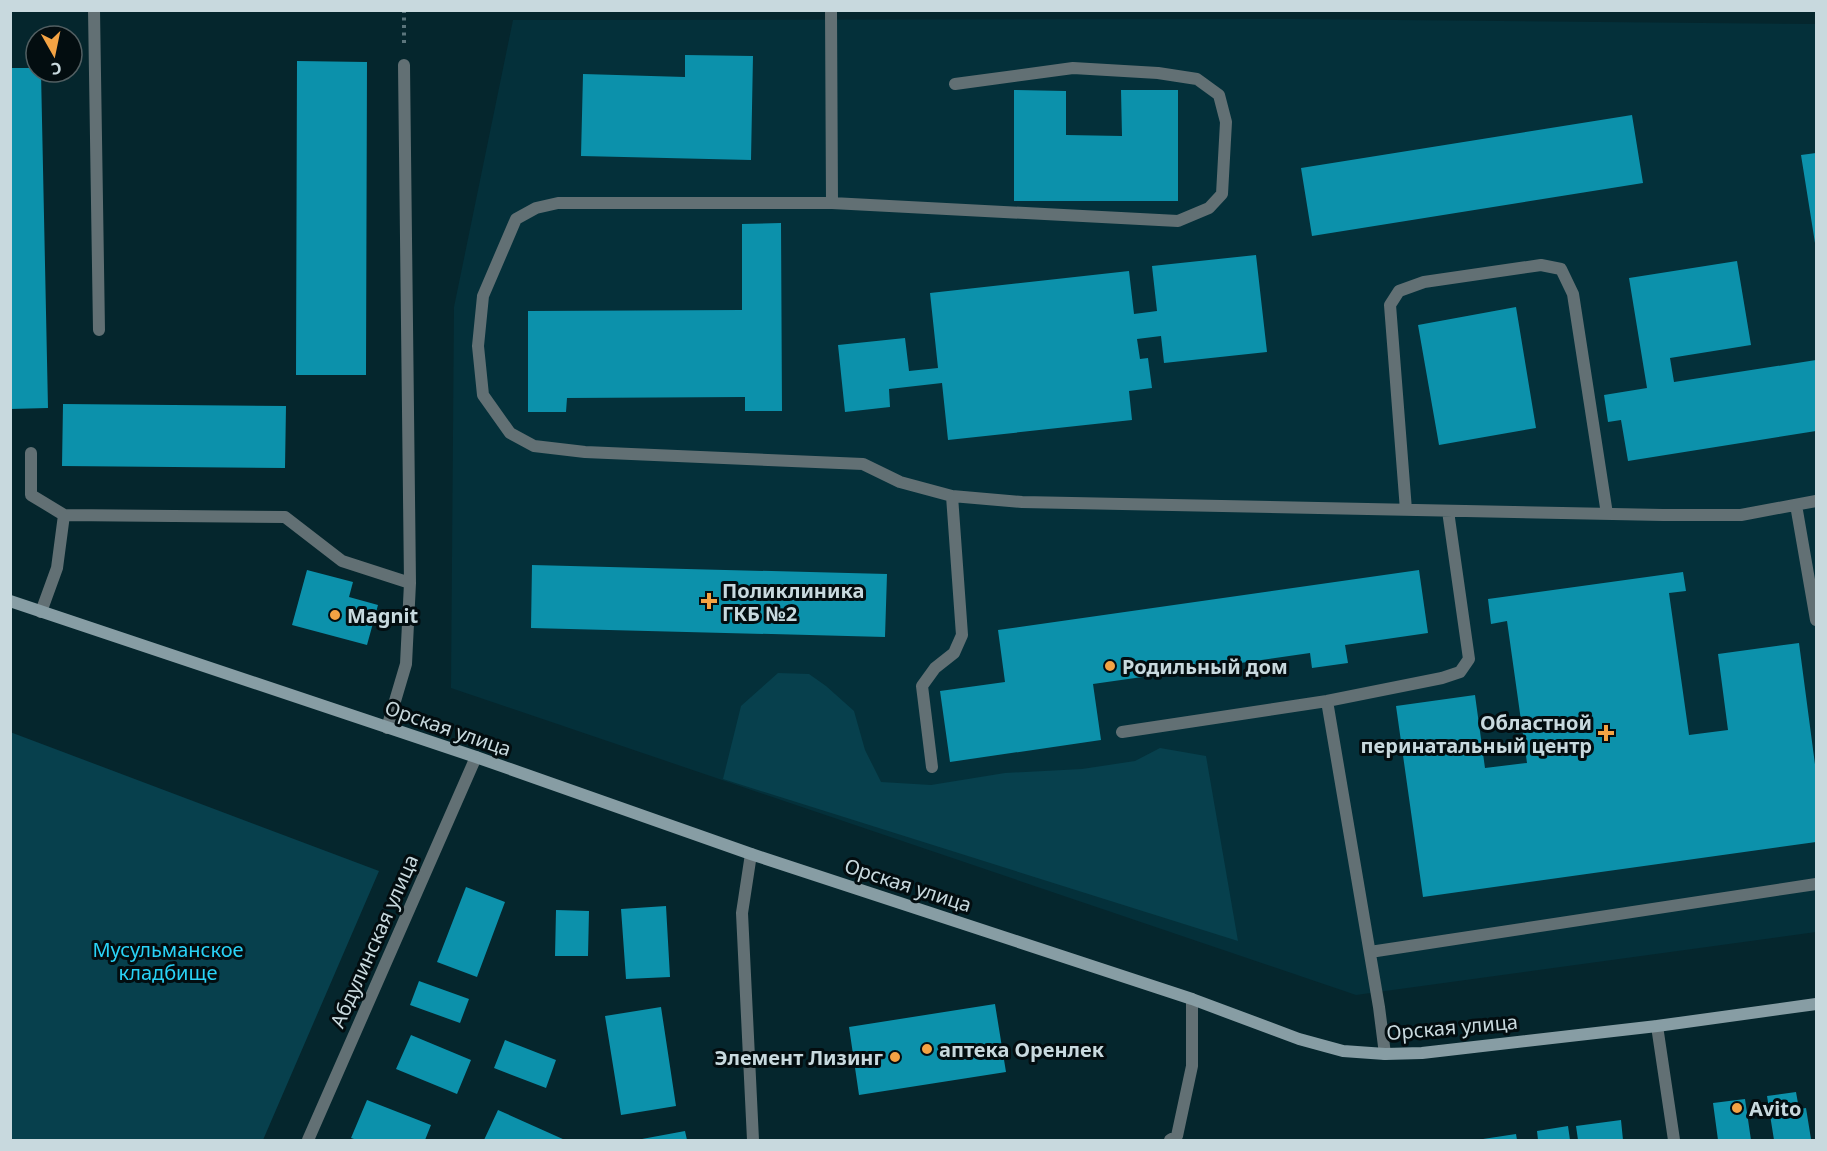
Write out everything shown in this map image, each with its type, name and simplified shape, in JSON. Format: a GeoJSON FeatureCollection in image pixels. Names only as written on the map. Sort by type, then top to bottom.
{"type":"FeatureCollection","features":[{"type":"Feature","properties":{"kind":"main road","name":"Орская улица"},"geometry":{"type":"LineString","coordinates":[[10,601],[476,758],[751,854],[1192,999],[1299,1039],[1343,1051],[1385,1054],[1422,1053],[1658,1026],[1816,1004]]}},
{"type":"Feature","properties":{"kind":"street"},"geometry":{"type":"LineString","coordinates":[[94,10],[99,330]]}},
{"type":"Feature","properties":{"kind":"street"},"geometry":{"type":"LineString","coordinates":[[831,10],[832,203]]}},
{"type":"Feature","properties":{"kind":"street"},"geometry":{"type":"LineString","coordinates":[[387,728],[406,664],[410,583],[404,65]]}},
{"type":"Feature","properties":{"kind":"street"},"geometry":{"type":"LineString","coordinates":[[955,84],[1073,68],[1158,73],[1197,79],[1219,95],[1226,123],[1222,194],[1209,208],[1178,221],[832,203],[558,203],[536,208],[516,219],[483,296],[478,346],[483,395],[510,433],[534,446],[585,452],[863,464],[900,482],[952,496],[1022,502],[1741,515],[1816,501]]}},
{"type":"Feature","properties":{"kind":"street"},"geometry":{"type":"LineString","coordinates":[[1406,510],[1390,305],[1399,291],[1424,282],[1541,266],[1561,269],[1573,294],[1607,514]]}},
{"type":"Feature","properties":{"kind":"street"},"geometry":{"type":"LineString","coordinates":[[31,453],[32,495],[64,515],[285,517],[342,561],[410,583]]}},
{"type":"Feature","properties":{"kind":"street"},"geometry":{"type":"LineString","coordinates":[[932,767],[922,686],[935,668],[954,653],[962,635],[952,496]]}},
{"type":"Feature","properties":{"kind":"street"},"geometry":{"type":"LineString","coordinates":[[1796,505],[1816,620]]}},
{"type":"Feature","properties":{"kind":"street"},"geometry":{"type":"LineString","coordinates":[[1122,732],[1327,701],[1442,678],[1460,672],[1469,659],[1448,511]]}},
{"type":"Feature","properties":{"kind":"street"},"geometry":{"type":"LineString","coordinates":[[41,612],[57,568],[64,515]]}},
{"type":"Feature","properties":{"kind":"street"},"geometry":{"type":"LineString","coordinates":[[1327,701],[1385,1054]]}},
{"type":"Feature","properties":{"kind":"street","name":"Абдулинская улица"},"geometry":{"type":"LineString","coordinates":[[308,1140],[476,758]]}},
{"type":"Feature","properties":{"kind":"street"},"geometry":{"type":"LineString","coordinates":[[751,854],[742,913],[753,1140]]}},
{"type":"Feature","properties":{"kind":"street"},"geometry":{"type":"LineString","coordinates":[[1370,952],[1816,884]]}},
{"type":"Feature","properties":{"kind":"street"},"geometry":{"type":"LineString","coordinates":[[1170,1140],[1178,1136],[1192,1066],[1192,999]]}},
{"type":"Feature","properties":{"kind":"street"},"geometry":{"type":"LineString","coordinates":[[1658,1026],[1674,1140]]}},
{"type":"Feature","properties":{"kind":"path"},"geometry":{"type":"LineString","coordinates":[[404,10],[404,65]]}},
{"type":"Feature","properties":{"kind":"shaded area"},"geometry":{"type":"Polygon","coordinates":[[[1295,19],[1816,24],[1816,932],[1356,995],[451,688],[454,307],[513,20],[1295,19]]]}},
{"type":"Feature","properties":{"kind":"green space"},"geometry":{"type":"Polygon","coordinates":[[[778,673],[809,674],[854,711],[865,750],[881,782],[931,785],[1005,773],[1082,769],[1135,761],[1160,748],[1206,756],[1238,941],[723,779],[741,706],[778,673]]]}},
{"type":"Feature","properties":{"kind":"green space","name":"Мусульманское кладбище"},"geometry":{"type":"Polygon","coordinates":[[[10,732],[379,871],[263,1140],[11,1140],[10,732]]]}},
{"type":"Feature","properties":{"kind":"building"},"geometry":{"type":"Polygon","coordinates":[[[685,55],[753,56],[751,160],[581,156],[583,74],[685,77],[685,55]]]}},
{"type":"Feature","properties":{"kind":"building"},"geometry":{"type":"Polygon","coordinates":[[[297,61],[367,62],[366,375],[296,375],[297,61]]]}},
{"type":"Feature","properties":{"kind":"building"},"geometry":{"type":"Polygon","coordinates":[[[10,68],[24,68],[24,84],[41,84],[48,408],[10,409],[10,68]]]}},
{"type":"Feature","properties":{"kind":"building"},"geometry":{"type":"Polygon","coordinates":[[[1014,90],[1066,91],[1066,135],[1122,136],[1121,90],[1178,90],[1178,201],[1014,201],[1014,90]]]}},
{"type":"Feature","properties":{"kind":"building"},"geometry":{"type":"Polygon","coordinates":[[[1632,115],[1643,183],[1312,236],[1301,168],[1632,115]]]}},
{"type":"Feature","properties":{"kind":"building"},"geometry":{"type":"Polygon","coordinates":[[[1816,153],[1816,243],[1815,243],[1801,155],[1816,153]]]}},
{"type":"Feature","properties":{"kind":"building"},"geometry":{"type":"Polygon","coordinates":[[[781,223],[782,411],[745,411],[745,397],[567,398],[566,412],[528,412],[528,311],[742,310],[742,224],[781,223]]]}},
{"type":"Feature","properties":{"kind":"building"},"geometry":{"type":"Polygon","coordinates":[[[1256,255],[1267,352],[1164,363],[1161,336],[1137,339],[1140,359],[1148,358],[1152,388],[1129,391],[1132,420],[948,440],[942,383],[889,389],[890,407],[845,412],[838,345],[905,338],[909,371],[938,368],[930,293],[1129,271],[1134,314],[1157,311],[1152,266],[1256,255]]]}},
{"type":"Feature","properties":{"kind":"building"},"geometry":{"type":"Polygon","coordinates":[[[1737,261],[1751,345],[1670,358],[1674,382],[1816,360],[1816,431],[1628,461],[1621,420],[1608,422],[1604,395],[1647,388],[1629,278],[1737,261]]]}},
{"type":"Feature","properties":{"kind":"building"},"geometry":{"type":"Polygon","coordinates":[[[1516,307],[1536,428],[1439,445],[1418,325],[1516,307]]]}},
{"type":"Feature","properties":{"kind":"building"},"geometry":{"type":"Polygon","coordinates":[[[63,404],[286,406],[285,468],[62,466],[63,404]]]}},
{"type":"Feature","properties":{"kind":"building","name":"Поликлиника ГКБ №2"},"geometry":{"type":"Polygon","coordinates":[[[532,565],[887,574],[885,637],[531,628],[532,565]]]}},
{"type":"Feature","properties":{"kind":"building","name":"Magnit"},"geometry":{"type":"Polygon","coordinates":[[[307,570],[353,582],[349,597],[378,605],[367,645],[292,625],[307,570]]]}},
{"type":"Feature","properties":{"kind":"building","name":"Родильный дом"},"geometry":{"type":"Polygon","coordinates":[[[1419,570],[1428,633],[1345,645],[1348,663],[1312,668],[1310,653],[1093,684],[1101,740],[950,762],[940,691],[1005,682],[998,630],[1419,570]]]}},
{"type":"Feature","properties":{"kind":"building","name":"Областной перинатальный центр"},"geometry":{"type":"Polygon","coordinates":[[[1683,572],[1686,591],[1669,593],[1689,735],[1728,730],[1718,654],[1799,643],[1816,772],[1816,842],[1423,897],[1396,706],[1475,695],[1485,768],[1527,763],[1507,621],[1491,624],[1488,599],[1683,572]]]}},
{"type":"Feature","properties":{"kind":"building"},"geometry":{"type":"Polygon","coordinates":[[[466,887],[505,902],[477,977],[437,962],[466,887]]]}},
{"type":"Feature","properties":{"kind":"building"},"geometry":{"type":"Polygon","coordinates":[[[666,906],[670,977],[626,979],[621,909],[666,906]]]}},
{"type":"Feature","properties":{"kind":"building"},"geometry":{"type":"Polygon","coordinates":[[[556,910],[589,911],[588,956],[555,956],[556,910]]]}},
{"type":"Feature","properties":{"kind":"building"},"geometry":{"type":"Polygon","coordinates":[[[419,981],[469,999],[460,1023],[410,1005],[419,981]]]}},
{"type":"Feature","properties":{"kind":"building","name":"аптека Оренлек"},"geometry":{"type":"Polygon","coordinates":[[[995,1004],[1006,1072],[859,1095],[849,1027],[995,1004]]]}},
{"type":"Feature","properties":{"kind":"building"},"geometry":{"type":"Polygon","coordinates":[[[661,1007],[676,1106],[621,1115],[605,1016],[661,1007]]]}},
{"type":"Feature","properties":{"kind":"building"},"geometry":{"type":"Polygon","coordinates":[[[411,1035],[471,1060],[457,1094],[396,1069],[411,1035]]]}},
{"type":"Feature","properties":{"kind":"building"},"geometry":{"type":"Polygon","coordinates":[[[505,1040],[556,1060],[546,1088],[494,1068],[505,1040]]]}},
{"type":"Feature","properties":{"kind":"building"},"geometry":{"type":"Polygon","coordinates":[[[1796,1092],[1799,1109],[1806,1108],[1811,1139],[1774,1140],[1767,1096],[1796,1092]]]}},
{"type":"Feature","properties":{"kind":"building"},"geometry":{"type":"Polygon","coordinates":[[[1745,1099],[1751,1140],[1718,1140],[1713,1103],[1745,1099]]]}},
{"type":"Feature","properties":{"kind":"building"},"geometry":{"type":"Polygon","coordinates":[[[367,1100],[431,1125],[425,1140],[357,1140],[351,1138],[367,1100]]]}},
{"type":"Feature","properties":{"kind":"building"},"geometry":{"type":"Polygon","coordinates":[[[498,1110],[565,1140],[484,1140],[498,1110]]]}},
{"type":"Feature","properties":{"kind":"building"},"geometry":{"type":"Polygon","coordinates":[[[1621,1120],[1623,1140],[1578,1140],[1576,1126],[1621,1120]]]}},
{"type":"Feature","properties":{"kind":"building"},"geometry":{"type":"Polygon","coordinates":[[[1568,1126],[1570,1140],[1538,1140],[1537,1131],[1568,1126]]]}},
{"type":"Feature","properties":{"kind":"building"},"geometry":{"type":"Polygon","coordinates":[[[685,1131],[687,1140],[642,1140],[642,1139],[685,1131]]]}},
{"type":"Feature","properties":{"kind":"building"},"geometry":{"type":"Polygon","coordinates":[[[1516,1134],[1517,1140],[1483,1139],[1516,1134]]]}},
{"type":"Feature","properties":{"kind":"place","name":"Поликлиника ГКБ №2"},"geometry":{"type":"Point","coordinates":[709,601]}},
{"type":"Feature","properties":{"kind":"place","name":"Magnit"},"geometry":{"type":"Point","coordinates":[335,615]}},
{"type":"Feature","properties":{"kind":"place","name":"Родильный дом"},"geometry":{"type":"Point","coordinates":[1110,666]}},
{"type":"Feature","properties":{"kind":"place","name":"Областной перинатальный центр"},"geometry":{"type":"Point","coordinates":[1606,733]}},
{"type":"Feature","properties":{"kind":"place","name":"аптека Оренлек"},"geometry":{"type":"Point","coordinates":[927,1049]}},
{"type":"Feature","properties":{"kind":"place","name":"Элемент Лизинг"},"geometry":{"type":"Point","coordinates":[895,1057]}},
{"type":"Feature","properties":{"kind":"place","name":"Avito"},"geometry":{"type":"Point","coordinates":[1737,1108]}}]}
